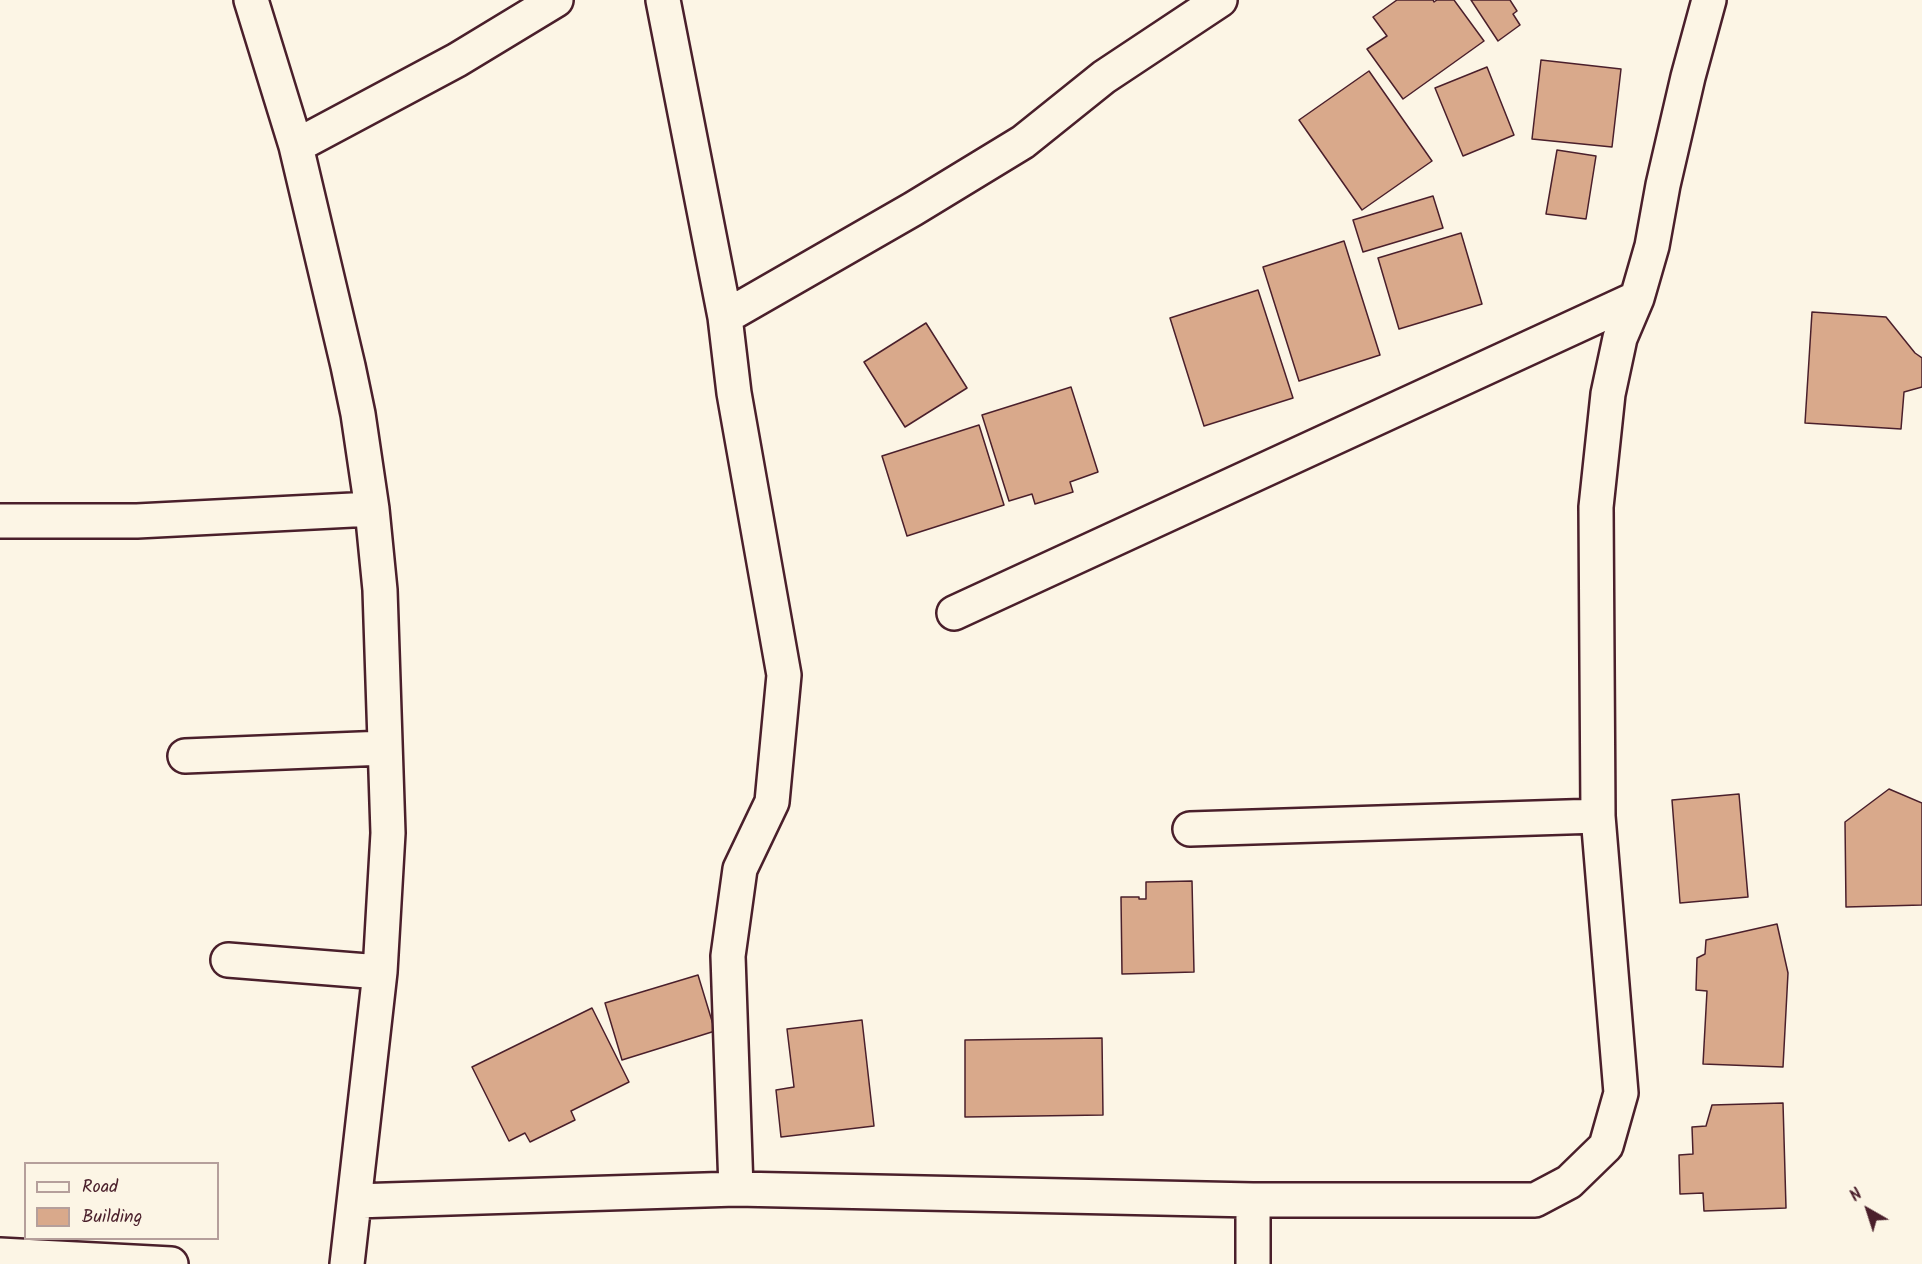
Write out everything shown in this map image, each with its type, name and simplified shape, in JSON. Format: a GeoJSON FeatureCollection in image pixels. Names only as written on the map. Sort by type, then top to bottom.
{"type":"FeatureCollection","features":[{"type":"Feature","properties":{"kind":"street"},"geometry":{"type":"LineString","coordinates":[[251,0],[296,147],[358,414],[372,509],[380,590],[388,833],[380,972],[347,1264]]}},
{"type":"Feature","properties":{"kind":"street"},"geometry":{"type":"LineString","coordinates":[[296,147],[457,60],[556,0]]}},
{"type":"Feature","properties":{"kind":"street"},"geometry":{"type":"LineString","coordinates":[[663,0],[725,317],[734,393],[784,675],[772,802],[740,869],[728,956],[736,1189]]}},
{"type":"Feature","properties":{"kind":"street"},"geometry":{"type":"LineString","coordinates":[[725,317],[913,209],[1023,142],[1104,77],[1220,0]]}},
{"type":"Feature","properties":{"kind":"street"},"geometry":{"type":"LineString","coordinates":[[355,1201],[736,1189],[1253,1200],[1536,1200],[1569,1182],[1606,1146],[1622,1093],[1598,816],[1596,507],[1608,394],[1620,338],[1637,298],[1652,246],[1663,185],[1688,77],[1709,0]]}},
{"type":"Feature","properties":{"kind":"street"},"geometry":{"type":"LineString","coordinates":[[954,613],[1637,298]]}},
{"type":"Feature","properties":{"kind":"street"},"geometry":{"type":"LineString","coordinates":[[0,521],[137,521],[372,509]]}},
{"type":"Feature","properties":{"kind":"street"},"geometry":{"type":"LineString","coordinates":[[185,756],[385,748]]}},
{"type":"Feature","properties":{"kind":"street"},"geometry":{"type":"LineString","coordinates":[[1190,830],[1598,816]]}},
{"type":"Feature","properties":{"kind":"street"},"geometry":{"type":"LineString","coordinates":[[228,960],[380,972]]}},
{"type":"Feature","properties":{"kind":"street"},"geometry":{"type":"LineString","coordinates":[[1253,1200],[1253,1264]]}},
{"type":"Feature","properties":{"kind":"street"},"geometry":{"type":"LineString","coordinates":[[0,1255],[171,1264]]}},
{"type":"Feature","properties":{"kind":"building"},"geometry":{"type":"Polygon","coordinates":[[[1397,0],[1433,0],[1434,2],[1454,0],[1484,41],[1403,99],[1367,49],[1387,36],[1373,17],[1397,0]]]}},
{"type":"Feature","properties":{"kind":"building"},"geometry":{"type":"Polygon","coordinates":[[[1471,0],[1510,0],[1517,11],[1513,14],[1520,25],[1498,41],[1471,0]]]}},
{"type":"Feature","properties":{"kind":"building"},"geometry":{"type":"Polygon","coordinates":[[[1541,60],[1621,69],[1612,147],[1532,139],[1541,60]]]}},
{"type":"Feature","properties":{"kind":"building"},"geometry":{"type":"Polygon","coordinates":[[[1487,67],[1514,135],[1463,156],[1435,88],[1487,67]]]}},
{"type":"Feature","properties":{"kind":"building"},"geometry":{"type":"Polygon","coordinates":[[[1369,71],[1432,161],[1362,210],[1299,120],[1369,71]]]}},
{"type":"Feature","properties":{"kind":"building"},"geometry":{"type":"Polygon","coordinates":[[[1557,150],[1596,156],[1586,219],[1546,214],[1557,150]]]}},
{"type":"Feature","properties":{"kind":"building"},"geometry":{"type":"Polygon","coordinates":[[[1433,196],[1443,228],[1363,252],[1353,220],[1433,196]]]}},
{"type":"Feature","properties":{"kind":"building"},"geometry":{"type":"Polygon","coordinates":[[[1461,233],[1482,304],[1399,329],[1378,258],[1461,233]]]}},
{"type":"Feature","properties":{"kind":"building"},"geometry":{"type":"Polygon","coordinates":[[[1344,241],[1380,355],[1299,381],[1263,267],[1344,241]]]}},
{"type":"Feature","properties":{"kind":"building"},"geometry":{"type":"Polygon","coordinates":[[[1258,290],[1293,398],[1204,426],[1170,318],[1258,290]]]}},
{"type":"Feature","properties":{"kind":"building"},"geometry":{"type":"Polygon","coordinates":[[[1812,312],[1886,317],[1915,353],[1922,358],[1922,387],[1904,392],[1901,429],[1805,423],[1812,312]]]}},
{"type":"Feature","properties":{"kind":"building"},"geometry":{"type":"Polygon","coordinates":[[[926,323],[967,388],[905,427],[864,362],[926,323]]]}},
{"type":"Feature","properties":{"kind":"building"},"geometry":{"type":"Polygon","coordinates":[[[1071,387],[1098,472],[1070,482],[1073,492],[1035,504],[1032,494],[1009,501],[982,415],[1071,387]]]}},
{"type":"Feature","properties":{"kind":"building"},"geometry":{"type":"Polygon","coordinates":[[[979,425],[1004,505],[907,536],[882,456],[979,425]]]}},
{"type":"Feature","properties":{"kind":"building"},"geometry":{"type":"Polygon","coordinates":[[[1889,789],[1922,803],[1922,905],[1846,907],[1845,822],[1889,789]]]}},
{"type":"Feature","properties":{"kind":"building"},"geometry":{"type":"Polygon","coordinates":[[[1739,794],[1748,897],[1680,903],[1672,800],[1739,794]]]}},
{"type":"Feature","properties":{"kind":"building"},"geometry":{"type":"Polygon","coordinates":[[[1192,881],[1194,972],[1122,974],[1121,897],[1146,899],[1146,882],[1192,881]]]}},
{"type":"Feature","properties":{"kind":"building"},"geometry":{"type":"Polygon","coordinates":[[[1777,924],[1788,973],[1783,1067],[1703,1064],[1707,991],[1696,990],[1697,958],[1705,954],[1706,940],[1777,924]]]}},
{"type":"Feature","properties":{"kind":"building"},"geometry":{"type":"Polygon","coordinates":[[[698,975],[715,1031],[622,1060],[605,1003],[698,975]]]}},
{"type":"Feature","properties":{"kind":"building"},"geometry":{"type":"Polygon","coordinates":[[[592,1008],[629,1082],[571,1111],[575,1120],[530,1142],[525,1133],[509,1141],[472,1067],[592,1008]]]}},
{"type":"Feature","properties":{"kind":"building"},"geometry":{"type":"Polygon","coordinates":[[[862,1020],[874,1126],[781,1137],[776,1090],[794,1087],[787,1029],[862,1020]]]}},
{"type":"Feature","properties":{"kind":"building"},"geometry":{"type":"Polygon","coordinates":[[[1102,1038],[1103,1115],[965,1117],[965,1040],[1102,1038]]]}},
{"type":"Feature","properties":{"kind":"building"},"geometry":{"type":"Polygon","coordinates":[[[1783,1103],[1786,1208],[1704,1211],[1703,1193],[1680,1194],[1679,1155],[1693,1154],[1692,1127],[1706,1126],[1712,1105],[1783,1103]]]}}]}
